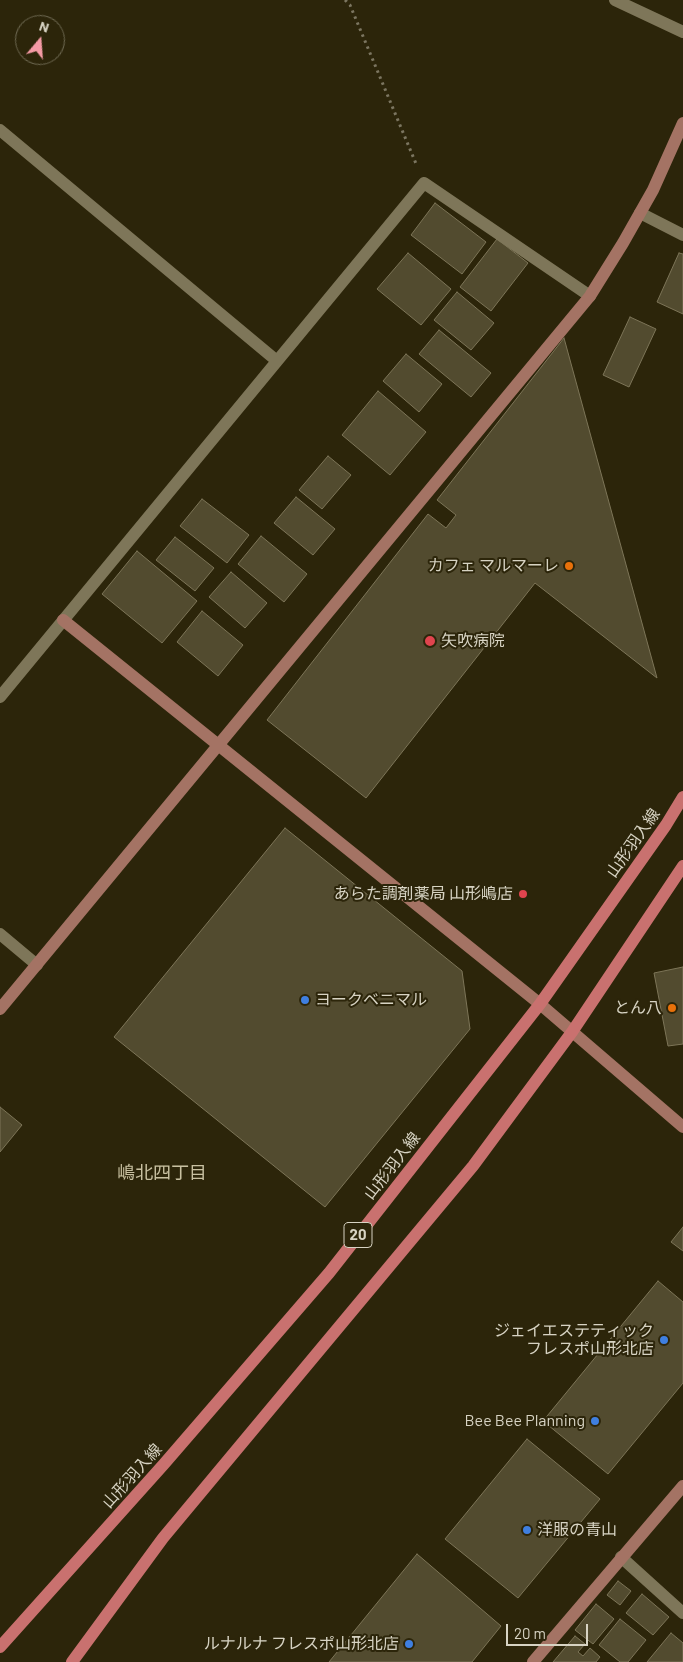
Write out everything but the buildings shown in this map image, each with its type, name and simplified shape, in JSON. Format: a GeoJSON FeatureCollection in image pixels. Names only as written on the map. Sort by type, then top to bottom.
{"type":"FeatureCollection","features":[{"type":"Feature","properties":{"kind":"main road","name":"山形羽入線"},"geometry":{"type":"LineString","coordinates":[[0,1647],[164,1464],[329,1273],[540,1004],[666,825],[683,797]]}},
{"type":"Feature","properties":{"kind":"main road"},"geometry":{"type":"LineString","coordinates":[[72,1662],[163,1538],[473,1166],[572,1032],[683,866]]}},
{"type":"Feature","properties":{"kind":"street"},"geometry":{"type":"LineString","coordinates":[[615,0],[683,32]]}},
{"type":"Feature","properties":{"kind":"street"},"geometry":{"type":"LineString","coordinates":[[0,1009],[590,296],[653,190],[683,123]]}},
{"type":"Feature","properties":{"kind":"street"},"geometry":{"type":"LineString","coordinates":[[0,130],[277,361]]}},
{"type":"Feature","properties":{"kind":"street"},"geometry":{"type":"LineString","coordinates":[[0,698],[424,183],[590,296]]}},
{"type":"Feature","properties":{"kind":"street"},"geometry":{"type":"LineString","coordinates":[[640,213],[683,234]]}},
{"type":"Feature","properties":{"kind":"street"},"geometry":{"type":"LineString","coordinates":[[63,620],[540,1004],[683,1127]]}},
{"type":"Feature","properties":{"kind":"street"},"geometry":{"type":"LineString","coordinates":[[0,934],[37,965]]}},
{"type":"Feature","properties":{"kind":"street"},"geometry":{"type":"LineString","coordinates":[[533,1662],[683,1486]]}},
{"type":"Feature","properties":{"kind":"street"},"geometry":{"type":"LineString","coordinates":[[621,1557],[683,1612]]}},
{"type":"Feature","properties":{"kind":"path"},"geometry":{"type":"LineString","coordinates":[[344,0],[350,5],[424,183]]}},
{"type":"Feature","properties":{"kind":"place","name":"カフェ マルマーレ"},"geometry":{"type":"Point","coordinates":[569,566]}},
{"type":"Feature","properties":{"kind":"place","name":"矢吹病院"},"geometry":{"type":"Point","coordinates":[430,641]}},
{"type":"Feature","properties":{"kind":"place","name":"あらた調剤薬局 山形嶋店"},"geometry":{"type":"Point","coordinates":[523,894]}},
{"type":"Feature","properties":{"kind":"place","name":"ヨークベニマル"},"geometry":{"type":"Point","coordinates":[305,1000]}},
{"type":"Feature","properties":{"kind":"place","name":"とん八"},"geometry":{"type":"Point","coordinates":[672,1008]}},
{"type":"Feature","properties":{"kind":"place","name":"ジェイエステティック フレスポ山形北店"},"geometry":{"type":"Point","coordinates":[664,1340]}},
{"type":"Feature","properties":{"kind":"place","name":"Bee Bee Planning"},"geometry":{"type":"Point","coordinates":[595,1421]}},
{"type":"Feature","properties":{"kind":"place","name":"洋服の青山"},"geometry":{"type":"Point","coordinates":[527,1530]}},
{"type":"Feature","properties":{"kind":"place","name":"ルナルナ フレスポ山形北店"},"geometry":{"type":"Point","coordinates":[409,1644]}},
{"type":"Feature","properties":{"kind":"district","name":"嶋北四丁目"},"geometry":{"type":"Point","coordinates":[162,1173]}}]}
